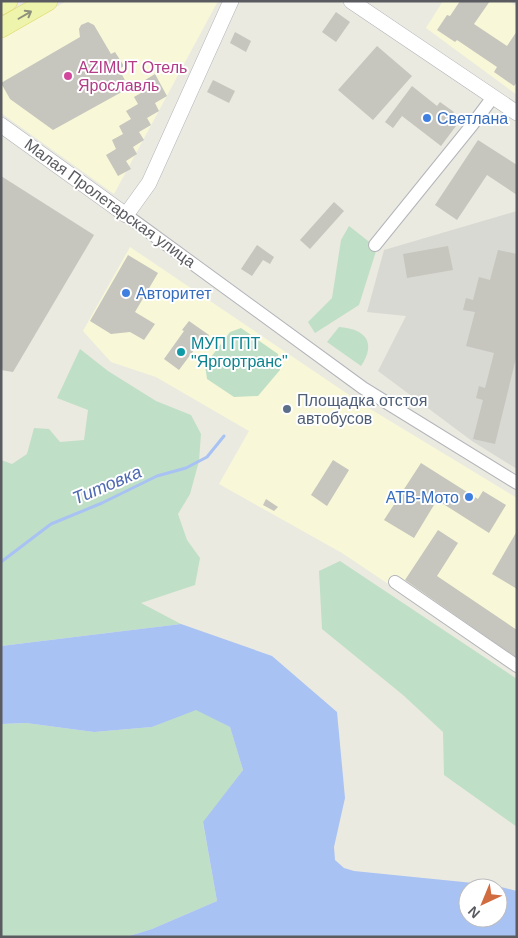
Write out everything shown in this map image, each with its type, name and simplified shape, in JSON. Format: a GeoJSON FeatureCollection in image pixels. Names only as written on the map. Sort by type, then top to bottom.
{"type":"FeatureCollection","features":[{"type":"Feature","properties":{"kind":"main road"},"geometry":{"type":"LineString","coordinates":[[1,5],[8,1]]}},
{"type":"Feature","properties":{"kind":"main road"},"geometry":{"type":"LineString","coordinates":[[1,28],[48,1]]}},
{"type":"Feature","properties":{"kind":"street"},"geometry":{"type":"LineString","coordinates":[[126,214],[149,183],[231,1]]}},
{"type":"Feature","properties":{"kind":"street"},"geometry":{"type":"LineString","coordinates":[[351,1],[517,113]]}},
{"type":"Feature","properties":{"kind":"street"},"geometry":{"type":"LineString","coordinates":[[375,245],[472,126],[493,97]]}},
{"type":"Feature","properties":{"kind":"street","name":"Малая Пролетарская улица"},"geometry":{"type":"LineString","coordinates":[[1,125],[363,388],[517,483]]}},
{"type":"Feature","properties":{"kind":"street"},"geometry":{"type":"LineString","coordinates":[[395,582],[517,666]]}},
{"type":"Feature","properties":{"kind":"shaded area"},"geometry":{"type":"Polygon","coordinates":[[[67,1],[218,1],[114,194],[1,113],[1,38],[67,1]]]}},
{"type":"Feature","properties":{"kind":"shaded area"},"geometry":{"type":"Polygon","coordinates":[[[443,1],[509,1],[517,7],[517,95],[426,28],[443,1]]]}},
{"type":"Feature","properties":{"kind":"shaded area"},"geometry":{"type":"Polygon","coordinates":[[[517,211],[517,469],[472,441],[378,371],[406,316],[367,312],[384,250],[517,211]]]}},
{"type":"Feature","properties":{"kind":"shaded area"},"geometry":{"type":"Polygon","coordinates":[[[349,226],[377,248],[359,305],[315,333],[308,322],[332,298],[341,240],[349,226]]]}},
{"type":"Feature","properties":{"kind":"shaded area"},"geometry":{"type":"Polygon","coordinates":[[[130,247],[367,407],[517,498],[517,670],[342,553],[219,484],[249,431],[156,377],[111,362],[83,331],[130,247]]]}},
{"type":"Feature","properties":{"kind":"shaded area"},"geometry":{"type":"Polygon","coordinates":[[[339,327],[356,331],[366,338],[368,350],[361,366],[327,342],[339,327]]]}},
{"type":"Feature","properties":{"kind":"shaded area"},"geometry":{"type":"Polygon","coordinates":[[[241,328],[278,354],[280,370],[258,396],[234,397],[207,379],[205,365],[230,332],[241,328]]]}},
{"type":"Feature","properties":{"kind":"shaded area"},"geometry":{"type":"Polygon","coordinates":[[[80,349],[108,371],[156,401],[191,415],[201,434],[199,461],[190,494],[178,514],[187,540],[200,558],[195,585],[141,603],[181,624],[1,646],[1,460],[12,464],[27,454],[34,428],[49,429],[60,442],[84,440],[88,410],[57,398],[80,349]]]}},
{"type":"Feature","properties":{"kind":"shaded area"},"geometry":{"type":"Polygon","coordinates":[[[340,561],[517,679],[517,827],[444,775],[443,732],[403,695],[322,629],[319,571],[340,561]]]}},
{"type":"Feature","properties":{"kind":"shaded area"},"geometry":{"type":"Polygon","coordinates":[[[196,709],[230,727],[243,770],[203,823],[217,901],[152,929],[126,937],[1,937],[1,724],[26,723],[94,732],[152,727],[196,709]]]}},
{"type":"Feature","properties":{"kind":"water"},"geometry":{"type":"Polygon","coordinates":[[[181,624],[272,656],[337,712],[345,798],[334,847],[335,860],[344,868],[354,871],[458,881],[458,928],[508,928],[508,889],[517,891],[517,937],[126,937],[152,929],[217,901],[203,822],[243,770],[230,727],[196,710],[152,727],[94,732],[26,723],[1,724],[1,646],[181,624]]]}},
{"type":"Feature","properties":{"kind":"building"},"geometry":{"type":"Polygon","coordinates":[[[460,1],[490,1],[474,24],[507,46],[517,31],[517,82],[514,86],[494,72],[497,67],[457,40],[455,42],[437,30],[460,1]]]}},
{"type":"Feature","properties":{"kind":"building"},"geometry":{"type":"Polygon","coordinates":[[[336,12],[350,22],[336,42],[322,32],[336,12]]]}},
{"type":"Feature","properties":{"kind":"building","name":"AZIMUT Отель Ярославль"},"geometry":{"type":"Polygon","coordinates":[[[88,22],[94,25],[111,54],[115,52],[124,66],[119,69],[129,88],[53,130],[10,99],[1,83],[80,37],[79,29],[81,25],[88,22]]]}},
{"type":"Feature","properties":{"kind":"building"},"geometry":{"type":"Polygon","coordinates":[[[235,32],[251,41],[246,52],[230,43],[235,32]]]}},
{"type":"Feature","properties":{"kind":"building"},"geometry":{"type":"Polygon","coordinates":[[[377,46],[412,76],[373,120],[338,90],[377,46]]]}},
{"type":"Feature","properties":{"kind":"building"},"geometry":{"type":"Polygon","coordinates":[[[155,74],[167,96],[155,103],[159,111],[147,118],[151,125],[139,132],[144,140],[133,147],[137,154],[126,161],[131,169],[118,176],[106,155],[116,149],[112,140],[123,134],[119,126],[131,119],[126,111],[138,104],[134,97],[146,90],[142,82],[155,74]]]}},
{"type":"Feature","properties":{"kind":"building"},"geometry":{"type":"Polygon","coordinates":[[[213,80],[235,91],[229,103],[207,92],[213,80]]]}},
{"type":"Feature","properties":{"kind":"building","name":"Светлана"},"geometry":{"type":"Polygon","coordinates":[[[412,86],[437,106],[440,102],[454,112],[448,120],[456,126],[441,146],[402,116],[393,128],[385,122],[412,86]]]}},
{"type":"Feature","properties":{"kind":"building"},"geometry":{"type":"Polygon","coordinates":[[[478,140],[517,165],[517,195],[487,175],[457,220],[435,205],[478,140]]]}},
{"type":"Feature","properties":{"kind":"building"},"geometry":{"type":"Polygon","coordinates":[[[1,176],[94,235],[13,372],[1,370],[1,176]]]}},
{"type":"Feature","properties":{"kind":"building"},"geometry":{"type":"Polygon","coordinates":[[[334,202],[344,211],[310,249],[300,240],[334,202]]]}},
{"type":"Feature","properties":{"kind":"building"},"geometry":{"type":"Polygon","coordinates":[[[257,245],[274,257],[270,264],[263,260],[252,276],[241,269],[257,245]]]}},
{"type":"Feature","properties":{"kind":"building"},"geometry":{"type":"Polygon","coordinates":[[[448,246],[453,270],[407,278],[403,254],[448,246]]]}},
{"type":"Feature","properties":{"kind":"building"},"geometry":{"type":"Polygon","coordinates":[[[498,250],[517,254],[517,354],[495,444],[473,439],[483,400],[476,398],[479,386],[485,388],[494,353],[466,346],[475,312],[463,310],[466,298],[473,300],[479,277],[490,280],[498,250]]]}},
{"type":"Feature","properties":{"kind":"building","name":"Авторитет"},"geometry":{"type":"Polygon","coordinates":[[[128,255],[158,273],[135,312],[155,324],[144,340],[130,332],[111,334],[90,321],[128,255]]]}},
{"type":"Feature","properties":{"kind":"building","name":"МУП ГПТ \"Яргортранс\""},"geometry":{"type":"Polygon","coordinates":[[[189,321],[209,335],[202,344],[200,342],[179,370],[164,359],[189,321]]]}},
{"type":"Feature","properties":{"kind":"building"},"geometry":{"type":"Polygon","coordinates":[[[333,460],[349,470],[327,506],[311,495],[333,460]]]}},
{"type":"Feature","properties":{"kind":"building"},"geometry":{"type":"Polygon","coordinates":[[[421,463],[478,499],[483,491],[506,505],[489,533],[437,500],[414,538],[384,520],[421,463]]]}},
{"type":"Feature","properties":{"kind":"building"},"geometry":{"type":"Polygon","coordinates":[[[266,499],[278,507],[274,511],[263,505],[266,499]]]}},
{"type":"Feature","properties":{"kind":"building"},"geometry":{"type":"Polygon","coordinates":[[[438,530],[458,543],[437,576],[517,630],[517,658],[405,580],[438,530]]]}},
{"type":"Feature","properties":{"kind":"building"},"geometry":{"type":"Polygon","coordinates":[[[517,531],[517,589],[492,574],[517,531]]]}},
{"type":"Feature","properties":{"kind":"waterway","name":"Титовка"},"geometry":{"type":"LineString","coordinates":[[1,562],[51,524],[102,503],[157,476],[186,468],[207,457],[224,436]]}},
{"type":"Feature","properties":{"kind":"place","name":"AZIMUT Отель Ярославль"},"geometry":{"type":"Point","coordinates":[68,76]}},
{"type":"Feature","properties":{"kind":"place","name":"Светлана"},"geometry":{"type":"Point","coordinates":[427,118]}},
{"type":"Feature","properties":{"kind":"place","name":"Авторитет"},"geometry":{"type":"Point","coordinates":[126,293]}},
{"type":"Feature","properties":{"kind":"place","name":"МУП ГПТ \"Яргортранс\""},"geometry":{"type":"Point","coordinates":[181,352]}},
{"type":"Feature","properties":{"kind":"place","name":"Площадка отстоя автобусов"},"geometry":{"type":"Point","coordinates":[287,409]}},
{"type":"Feature","properties":{"kind":"place","name":"АТВ-Мото"},"geometry":{"type":"Point","coordinates":[469,497]}}]}
